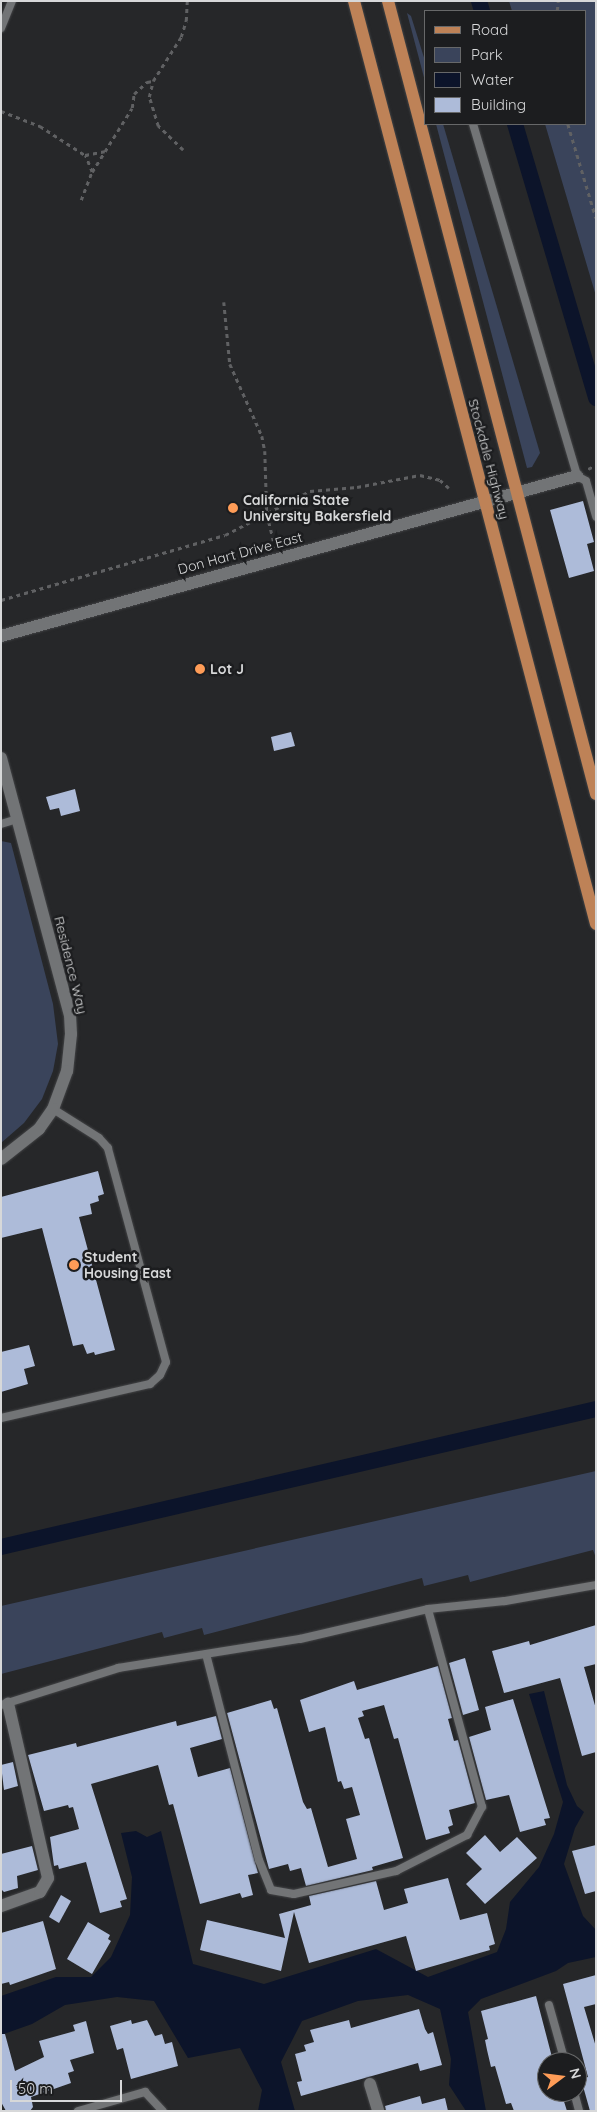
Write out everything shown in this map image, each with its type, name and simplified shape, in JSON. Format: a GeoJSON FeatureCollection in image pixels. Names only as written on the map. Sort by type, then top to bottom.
{"type":"FeatureCollection","features":[{"type":"Feature","properties":{"kind":"main road","name":"Stockdale Highway"},"geometry":{"type":"LineString","coordinates":[[354,1],[596,924]]}},
{"type":"Feature","properties":{"kind":"main road","name":"Stockdale Highway"},"geometry":{"type":"LineString","coordinates":[[388,1],[596,794]]}},
{"type":"Feature","properties":{"kind":"street","name":"Don Hart Drive East"},"geometry":{"type":"LineString","coordinates":[[1,636],[576,476]]}},
{"type":"Feature","properties":{"kind":"street","name":"Residence Way"},"geometry":{"type":"LineString","coordinates":[[1,758],[70,1015],[70,1054],[53,1109],[39,1129],[1,1159]]}},
{"type":"Feature","properties":{"kind":"street"},"geometry":{"type":"LineString","coordinates":[[1,1906],[40,1892],[48,1878],[5,1704]]}},
{"type":"Feature","properties":{"kind":"street"},"geometry":{"type":"LineString","coordinates":[[370,2084],[378,2111]]}},
{"type":"Feature","properties":{"kind":"lane"},"geometry":{"type":"LineString","coordinates":[[1,28],[12,1]]}},
{"type":"Feature","properties":{"kind":"lane"},"geometry":{"type":"LineString","coordinates":[[473,125],[576,476],[586,481],[596,517]]}},
{"type":"Feature","properties":{"kind":"lane"},"geometry":{"type":"LineString","coordinates":[[1,824],[17,820]]}},
{"type":"Feature","properties":{"kind":"lane"},"geometry":{"type":"LineString","coordinates":[[1,1418],[150,1384],[160,1375],[166,1362],[108,1148],[99,1138],[53,1109]]}},
{"type":"Feature","properties":{"kind":"lane"},"geometry":{"type":"LineString","coordinates":[[5,1704],[118,1668],[300,1639],[428,1609],[505,1601],[596,1584]]}},
{"type":"Feature","properties":{"kind":"lane"},"geometry":{"type":"LineString","coordinates":[[206,1654],[259,1860],[271,1890],[294,1894],[396,1870],[467,1835],[482,1807],[428,1609]]}},
{"type":"Feature","properties":{"kind":"lane"},"geometry":{"type":"LineString","coordinates":[[549,2005],[562,2052]]}},
{"type":"Feature","properties":{"kind":"lane"},"geometry":{"type":"LineString","coordinates":[[78,2111],[145,2092],[163,2111]]}},
{"type":"Feature","properties":{"kind":"path"},"geometry":{"type":"LineString","coordinates":[[183,150],[158,126],[152,113],[149,97],[153,81],[181,37],[186,21],[187,1]]}},
{"type":"Feature","properties":{"kind":"path"},"geometry":{"type":"LineString","coordinates":[[81,200],[92,172],[132,108],[134,94],[148,82],[153,81]]}},
{"type":"Feature","properties":{"kind":"path"},"geometry":{"type":"LineString","coordinates":[[1,111],[40,126],[85,155],[92,172]]}},
{"type":"Feature","properties":{"kind":"path"},"geometry":{"type":"LineString","coordinates":[[568,125],[596,218]]}},
{"type":"Feature","properties":{"kind":"path"},"geometry":{"type":"LineString","coordinates":[[85,155],[105,151]]}},
{"type":"Feature","properties":{"kind":"path"},"geometry":{"type":"LineString","coordinates":[[224,302],[230,364],[262,436],[265,451],[267,514],[278,558]]}},
{"type":"Feature","properties":{"kind":"path"},"geometry":{"type":"LineString","coordinates":[[1,600],[202,543],[245,527],[310,491],[357,487],[412,476],[429,476],[448,488]]}},
{"type":"Feature","properties":{"kind":"green space"},"geometry":{"type":"Polygon","coordinates":[[[509,1],[596,1],[596,296],[545,125],[587,125],[587,10],[512,10],[509,1]]]}},
{"type":"Feature","properties":{"kind":"green space"},"geometry":{"type":"Polygon","coordinates":[[[407,13],[411,16],[424,58],[424,77],[407,13]]]}},
{"type":"Feature","properties":{"kind":"green space"},"geometry":{"type":"Polygon","coordinates":[[[436,125],[443,125],[540,453],[532,467],[527,468],[436,125]]]}},
{"type":"Feature","properties":{"kind":"green space"},"geometry":{"type":"Polygon","coordinates":[[[1,841],[11,843],[53,1004],[58,1044],[53,1071],[42,1099],[24,1123],[1,1143],[1,841]]]}},
{"type":"Feature","properties":{"kind":"green space"},"geometry":{"type":"Polygon","coordinates":[[[596,1471],[596,1558],[593,1550],[470,1582],[468,1575],[424,1586],[422,1578],[204,1635],[202,1628],[164,1638],[162,1632],[1,1674],[1,1606],[596,1471]]]}},
{"type":"Feature","properties":{"kind":"water"},"geometry":{"type":"Polygon","coordinates":[[[544,1691],[567,1785],[577,1806],[584,1812],[575,1828],[564,1864],[583,1916],[596,1930],[596,1957],[568,1963],[556,1971],[481,1999],[468,2012],[486,2111],[466,2111],[449,2085],[451,2059],[440,2009],[408,1995],[358,2001],[302,2021],[281,2062],[295,2111],[258,2111],[262,2090],[240,2048],[188,2058],[154,2001],[117,1997],[65,2005],[32,2024],[1,2035],[1,1996],[56,1977],[91,1977],[111,1957],[130,1915],[132,1877],[121,1833],[136,1831],[147,1837],[161,1831],[193,1964],[264,1984],[376,1949],[428,1977],[497,1952],[506,1929],[510,1902],[539,1867],[554,1834],[563,1802],[529,1694],[544,1691]]]}},
{"type":"Feature","properties":{"kind":"building"},"geometry":{"type":"Polygon","coordinates":[[[583,501],[594,542],[587,544],[594,571],[569,578],[550,510],[583,501]]]}},
{"type":"Feature","properties":{"kind":"building"},"geometry":{"type":"Polygon","coordinates":[[[291,732],[295,746],[274,751],[271,737],[291,732]]]}},
{"type":"Feature","properties":{"kind":"building"},"geometry":{"type":"Polygon","coordinates":[[[75,789],[80,811],[61,816],[59,808],[50,810],[46,797],[75,789]]]}},
{"type":"Feature","properties":{"kind":"building","name":"Student Housing East"},"geometry":{"type":"Polygon","coordinates":[[[98,1171],[104,1194],[98,1196],[99,1201],[90,1204],[92,1214],[79,1217],[115,1350],[95,1355],[94,1352],[87,1354],[83,1344],[73,1346],[42,1228],[1,1238],[1,1197],[98,1171]]]}},
{"type":"Feature","properties":{"kind":"building"},"geometry":{"type":"Polygon","coordinates":[[[29,1345],[35,1366],[24,1369],[28,1384],[1,1392],[1,1352],[29,1345]]]}},
{"type":"Feature","properties":{"kind":"building"},"geometry":{"type":"Polygon","coordinates":[[[596,1625],[596,1664],[584,1667],[596,1709],[596,1752],[582,1756],[560,1678],[504,1693],[492,1651],[529,1641],[530,1645],[596,1625]]]}},
{"type":"Feature","properties":{"kind":"building"},"geometry":{"type":"Polygon","coordinates":[[[465,1658],[479,1710],[463,1715],[449,1663],[465,1658]]]}},
{"type":"Feature","properties":{"kind":"building"},"geometry":{"type":"Polygon","coordinates":[[[438,1666],[452,1718],[448,1719],[454,1741],[458,1740],[475,1803],[449,1810],[453,1825],[448,1827],[450,1833],[426,1840],[398,1738],[394,1739],[384,1705],[362,1711],[364,1716],[358,1718],[365,1739],[369,1738],[403,1858],[372,1867],[373,1870],[306,1886],[301,1868],[290,1871],[288,1864],[269,1869],[227,1713],[271,1700],[274,1709],[277,1708],[303,1802],[307,1809],[311,1808],[328,1867],[357,1859],[346,1819],[360,1815],[352,1787],[344,1789],[341,1781],[338,1782],[325,1727],[309,1732],[300,1700],[354,1681],[357,1690],[438,1666]]]}},
{"type":"Feature","properties":{"kind":"building"},"geometry":{"type":"Polygon","coordinates":[[[513,1699],[550,1818],[544,1819],[546,1825],[520,1832],[509,1795],[486,1800],[469,1737],[491,1730],[485,1707],[513,1699]]]}},
{"type":"Feature","properties":{"kind":"building"},"geometry":{"type":"Polygon","coordinates":[[[216,1716],[222,1739],[190,1748],[198,1777],[230,1768],[258,1873],[248,1875],[253,1895],[242,1898],[240,1893],[200,1904],[173,1804],[169,1805],[158,1765],[91,1784],[127,1899],[120,1901],[122,1907],[100,1913],[86,1862],[59,1869],[58,1865],[54,1866],[50,1837],[79,1829],[73,1807],[69,1808],[68,1805],[44,1811],[28,1755],[76,1743],[77,1747],[176,1721],[177,1726],[216,1716]]]}},
{"type":"Feature","properties":{"kind":"building"},"geometry":{"type":"Polygon","coordinates":[[[13,1762],[18,1786],[4,1790],[1,1765],[13,1762]]]}},
{"type":"Feature","properties":{"kind":"building"},"geometry":{"type":"Polygon","coordinates":[[[485,1835],[500,1852],[517,1837],[537,1858],[485,1904],[466,1884],[482,1869],[466,1853],[485,1835]]]}},
{"type":"Feature","properties":{"kind":"building"},"geometry":{"type":"Polygon","coordinates":[[[596,1845],[596,1891],[585,1894],[572,1851],[596,1845]]]}},
{"type":"Feature","properties":{"kind":"building"},"geometry":{"type":"Polygon","coordinates":[[[32,1846],[38,1870],[17,1876],[18,1888],[4,1892],[1,1889],[1,1854],[32,1846]]]}},
{"type":"Feature","properties":{"kind":"building"},"geometry":{"type":"Polygon","coordinates":[[[448,1878],[460,1920],[487,1913],[495,1944],[489,1946],[490,1950],[416,1971],[406,1936],[309,1963],[294,1912],[281,1971],[200,1950],[207,1920],[285,1938],[279,1914],[311,1905],[309,1896],[376,1881],[384,1910],[408,1903],[404,1889],[448,1878]]]}},
{"type":"Feature","properties":{"kind":"building"},"geometry":{"type":"Polygon","coordinates":[[[61,1895],[71,1901],[59,1923],[49,1917],[61,1895]]]}},
{"type":"Feature","properties":{"kind":"building"},"geometry":{"type":"Polygon","coordinates":[[[43,1921],[56,1969],[10,1985],[9,1982],[1,1984],[1,1933],[43,1921]]]}},
{"type":"Feature","properties":{"kind":"building"},"geometry":{"type":"Polygon","coordinates":[[[88,1922],[110,1935],[108,1939],[111,1941],[92,1974],[67,1959],[88,1922]]]}},
{"type":"Feature","properties":{"kind":"building"},"geometry":{"type":"Polygon","coordinates":[[[596,1975],[596,2004],[584,2007],[596,2047],[596,2111],[590,2111],[587,2100],[587,2052],[581,2052],[563,1984],[596,1975]]]}},
{"type":"Feature","properties":{"kind":"building"},"geometry":{"type":"Polygon","coordinates":[[[536,1996],[551,2052],[537,2052],[537,2102],[564,2102],[567,2111],[514,2111],[511,2103],[506,2104],[495,2066],[491,2067],[485,2040],[488,2039],[481,2011],[536,1996]]]}},
{"type":"Feature","properties":{"kind":"building"},"geometry":{"type":"Polygon","coordinates":[[[419,2009],[428,2034],[433,2032],[442,2065],[420,2071],[418,2063],[301,2096],[297,2082],[302,2081],[295,2054],[306,2051],[304,2045],[314,2042],[310,2030],[349,2020],[351,2028],[419,2009]]]}},
{"type":"Feature","properties":{"kind":"building"},"geometry":{"type":"Polygon","coordinates":[[[131,2020],[132,2024],[147,2020],[155,2036],[162,2034],[165,2044],[172,2042],[178,2066],[131,2079],[123,2048],[117,2050],[110,2026],[131,2020]]]}},
{"type":"Feature","properties":{"kind":"building"},"geometry":{"type":"Polygon","coordinates":[[[86,2021],[94,2053],[70,2060],[74,2071],[68,2073],[71,2083],[31,2097],[33,2107],[30,2111],[6,2111],[1,2102],[1,2034],[5,2034],[15,2071],[44,2057],[39,2041],[75,2031],[73,2025],[86,2021]]]}},
{"type":"Feature","properties":{"kind":"building"},"geometry":{"type":"Polygon","coordinates":[[[420,2096],[422,2104],[445,2098],[448,2111],[386,2111],[385,2106],[420,2096]]]}},
{"type":"Feature","properties":{"kind":"waterway"},"geometry":{"type":"LineString","coordinates":[[479,1],[482,10]]}},
{"type":"Feature","properties":{"kind":"waterway"},"geometry":{"type":"LineString","coordinates":[[515,125],[596,398]]}},
{"type":"Feature","properties":{"kind":"waterway"},"geometry":{"type":"LineString","coordinates":[[1,1547],[596,1409]]}},
{"type":"Feature","properties":{"kind":"place","name":"California State University Bakersfield"},"geometry":{"type":"Point","coordinates":[233,508]}},
{"type":"Feature","properties":{"kind":"place","name":"Lot J"},"geometry":{"type":"Point","coordinates":[200,669]}},
{"type":"Feature","properties":{"kind":"place","name":"Student Housing East"},"geometry":{"type":"Point","coordinates":[74,1265]}}]}
